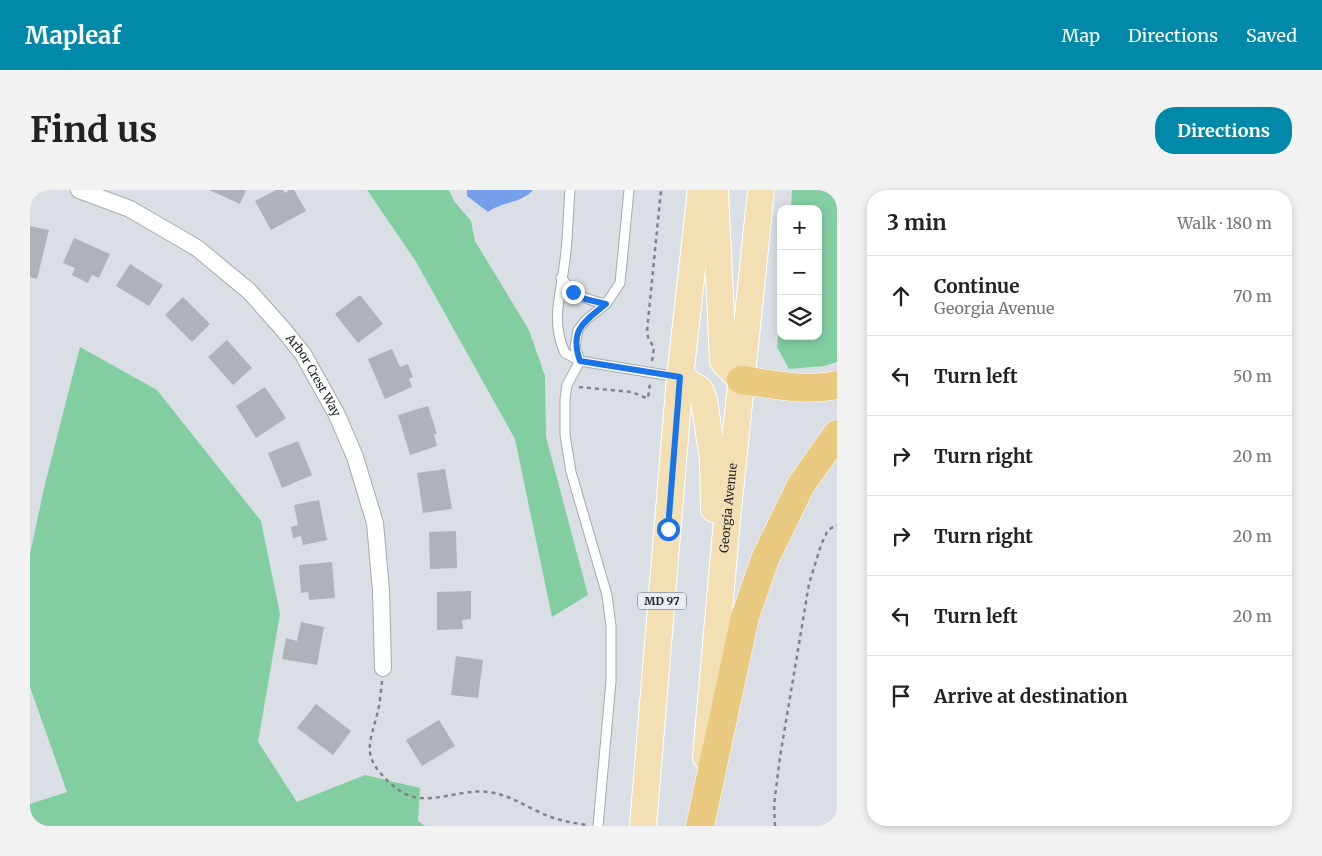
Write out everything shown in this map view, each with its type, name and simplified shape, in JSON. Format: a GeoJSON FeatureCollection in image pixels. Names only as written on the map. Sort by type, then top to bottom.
{"type":"FeatureCollection","features":[{"type":"Feature","properties":{"kind":"highway"},"geometry":{"type":"LineString","coordinates":[[741,380],[798,388],[822,388],[837,385]]}},
{"type":"Feature","properties":{"kind":"highway"},"geometry":{"type":"LineString","coordinates":[[700,826],[745,617],[765,559],[801,485],[837,434]]}},
{"type":"Feature","properties":{"kind":"main road","name":"MD 97"},"geometry":{"type":"LineString","coordinates":[[644,826],[680,377],[701,190]]}},
{"type":"Feature","properties":{"kind":"main road"},"geometry":{"type":"LineString","coordinates":[[715,190],[723,361],[741,380]]}},
{"type":"Feature","properties":{"kind":"main road","name":"Georgia Avenue"},"geometry":{"type":"LineString","coordinates":[[700,826],[741,380],[761,190]]}},
{"type":"Feature","properties":{"kind":"main road"},"geometry":{"type":"LineString","coordinates":[[680,377],[741,380]]}},
{"type":"Feature","properties":{"kind":"main road"},"geometry":{"type":"LineString","coordinates":[[680,377],[700,390],[704,400],[713,460],[715,493],[709,719]]}},
{"type":"Feature","properties":{"kind":"street","name":"Arbor Crest Way"},"geometry":{"type":"LineString","coordinates":[[79,190],[130,209],[197,248],[249,291],[303,354],[337,415],[355,457],[375,523],[381,591],[383,668]]}},
{"type":"Feature","properties":{"kind":"lane"},"geometry":{"type":"LineString","coordinates":[[570,190],[564,267],[557,316],[559,340],[565,353],[580,361],[680,377]]}},
{"type":"Feature","properties":{"kind":"lane"},"geometry":{"type":"LineString","coordinates":[[596,826],[611,682],[611,626],[607,595],[571,472],[565,435],[565,399],[567,385],[580,361],[575,347],[578,330],[586,320],[606,304],[620,283],[629,190]]}},
{"type":"Feature","properties":{"kind":"lane"},"geometry":{"type":"LineString","coordinates":[[562,278],[573,292],[585,299],[606,304]]}},
{"type":"Feature","properties":{"kind":"path"},"geometry":{"type":"LineString","coordinates":[[578,386],[632,392],[648,398],[654,348],[648,338],[647,331],[661,190]]}},
{"type":"Feature","properties":{"kind":"path"},"geometry":{"type":"LineString","coordinates":[[775,826],[774,805],[780,757],[809,584],[821,545],[828,530],[837,525]]}},
{"type":"Feature","properties":{"kind":"path"},"geometry":{"type":"LineString","coordinates":[[383,668],[384,674],[378,710],[369,743],[371,760],[377,770],[404,794],[418,798],[437,798],[461,793],[486,791],[506,796],[538,812],[569,823],[596,826]]}},
{"type":"Feature","properties":{"kind":"green space"},"geometry":{"type":"Polygon","coordinates":[[[367,190],[449,190],[454,201],[471,221],[475,241],[529,330],[545,376],[546,437],[588,595],[552,617],[515,439],[415,260],[367,190]]]}},
{"type":"Feature","properties":{"kind":"green space"},"geometry":{"type":"Polygon","coordinates":[[[792,190],[837,190],[837,362],[824,366],[789,369],[777,347],[778,340],[822,340],[822,205],[791,205],[792,190]]]}},
{"type":"Feature","properties":{"kind":"green space"},"geometry":{"type":"Polygon","coordinates":[[[80,347],[157,390],[261,521],[280,614],[258,742],[297,802],[365,775],[420,788],[418,821],[425,826],[30,826],[30,804],[67,792],[30,687],[30,554],[45,484],[80,347]]]}},
{"type":"Feature","properties":{"kind":"water"},"geometry":{"type":"Polygon","coordinates":[[[467,190],[533,190],[523,198],[488,212],[467,196],[467,190]]]}},
{"type":"Feature","properties":{"kind":"building"},"geometry":{"type":"Polygon","coordinates":[[[209,190],[246,190],[240,204],[209,190]]]}},
{"type":"Feature","properties":{"kind":"building"},"geometry":{"type":"Polygon","coordinates":[[[276,190],[283,190],[285,193],[289,190],[294,190],[306,211],[271,230],[255,201],[276,190]]]}},
{"type":"Feature","properties":{"kind":"building"},"geometry":{"type":"Polygon","coordinates":[[[30,226],[49,230],[37,279],[30,277],[30,226]]]}},
{"type":"Feature","properties":{"kind":"building"},"geometry":{"type":"Polygon","coordinates":[[[74,238],[110,254],[99,278],[92,275],[88,283],[72,275],[75,268],[63,263],[74,238]]]}},
{"type":"Feature","properties":{"kind":"building"},"geometry":{"type":"Polygon","coordinates":[[[130,264],[163,285],[149,306],[116,286],[130,264]]]}},
{"type":"Feature","properties":{"kind":"building"},"geometry":{"type":"Polygon","coordinates":[[[360,295],[383,324],[358,343],[335,314],[360,295]]]}},
{"type":"Feature","properties":{"kind":"building"},"geometry":{"type":"Polygon","coordinates":[[[183,297],[210,324],[192,342],[165,315],[183,297]]]}},
{"type":"Feature","properties":{"kind":"building"},"geometry":{"type":"Polygon","coordinates":[[[227,340],[252,368],[233,385],[208,357],[227,340]]]}},
{"type":"Feature","properties":{"kind":"building"},"geometry":{"type":"Polygon","coordinates":[[[392,349],[400,367],[408,364],[413,377],[409,379],[412,387],[385,399],[368,359],[392,349]]]}},
{"type":"Feature","properties":{"kind":"building"},"geometry":{"type":"Polygon","coordinates":[[[265,387],[286,418],[256,438],[236,406],[265,387]]]}},
{"type":"Feature","properties":{"kind":"building"},"geometry":{"type":"Polygon","coordinates":[[[428,406],[437,434],[434,434],[437,446],[410,455],[398,415],[428,406]]]}},
{"type":"Feature","properties":{"kind":"building"},"geometry":{"type":"Polygon","coordinates":[[[298,441],[312,475],[282,488],[268,453],[298,441]]]}},
{"type":"Feature","properties":{"kind":"building"},"geometry":{"type":"Polygon","coordinates":[[[445,469],[452,509],[423,513],[417,473],[445,469]]]}},
{"type":"Feature","properties":{"kind":"building"},"geometry":{"type":"Polygon","coordinates":[[[319,500],[327,540],[303,545],[301,536],[293,538],[291,527],[298,525],[294,505],[319,500]]]}},
{"type":"Feature","properties":{"kind":"building"},"geometry":{"type":"Polygon","coordinates":[[[456,531],[457,568],[430,569],[429,532],[456,531]]]}},
{"type":"Feature","properties":{"kind":"building"},"geometry":{"type":"Polygon","coordinates":[[[332,562],[335,598],[309,600],[308,592],[301,593],[299,565],[332,562]]]}},
{"type":"Feature","properties":{"kind":"building"},"geometry":{"type":"Polygon","coordinates":[[[471,591],[471,619],[462,620],[463,629],[437,630],[437,592],[471,591]]]}},
{"type":"Feature","properties":{"kind":"building"},"geometry":{"type":"Polygon","coordinates":[[[301,622],[324,627],[317,665],[282,659],[286,638],[297,641],[301,622]]]}},
{"type":"Feature","properties":{"kind":"building"},"geometry":{"type":"Polygon","coordinates":[[[456,656],[483,660],[478,698],[451,695],[456,656]]]}},
{"type":"Feature","properties":{"kind":"building"},"geometry":{"type":"Polygon","coordinates":[[[316,704],[351,731],[333,755],[297,728],[316,704]]]}},
{"type":"Feature","properties":{"kind":"building"},"geometry":{"type":"Polygon","coordinates":[[[439,720],[455,746],[422,766],[406,740],[439,720]]]}},
{"type":"Feature","properties":{"kind":"route"},"geometry":{"type":"LineString","coordinates":[[573,292],[585,299],[606,304],[586,320],[578,330],[575,347],[580,361],[680,377],[668,529]]}}]}
